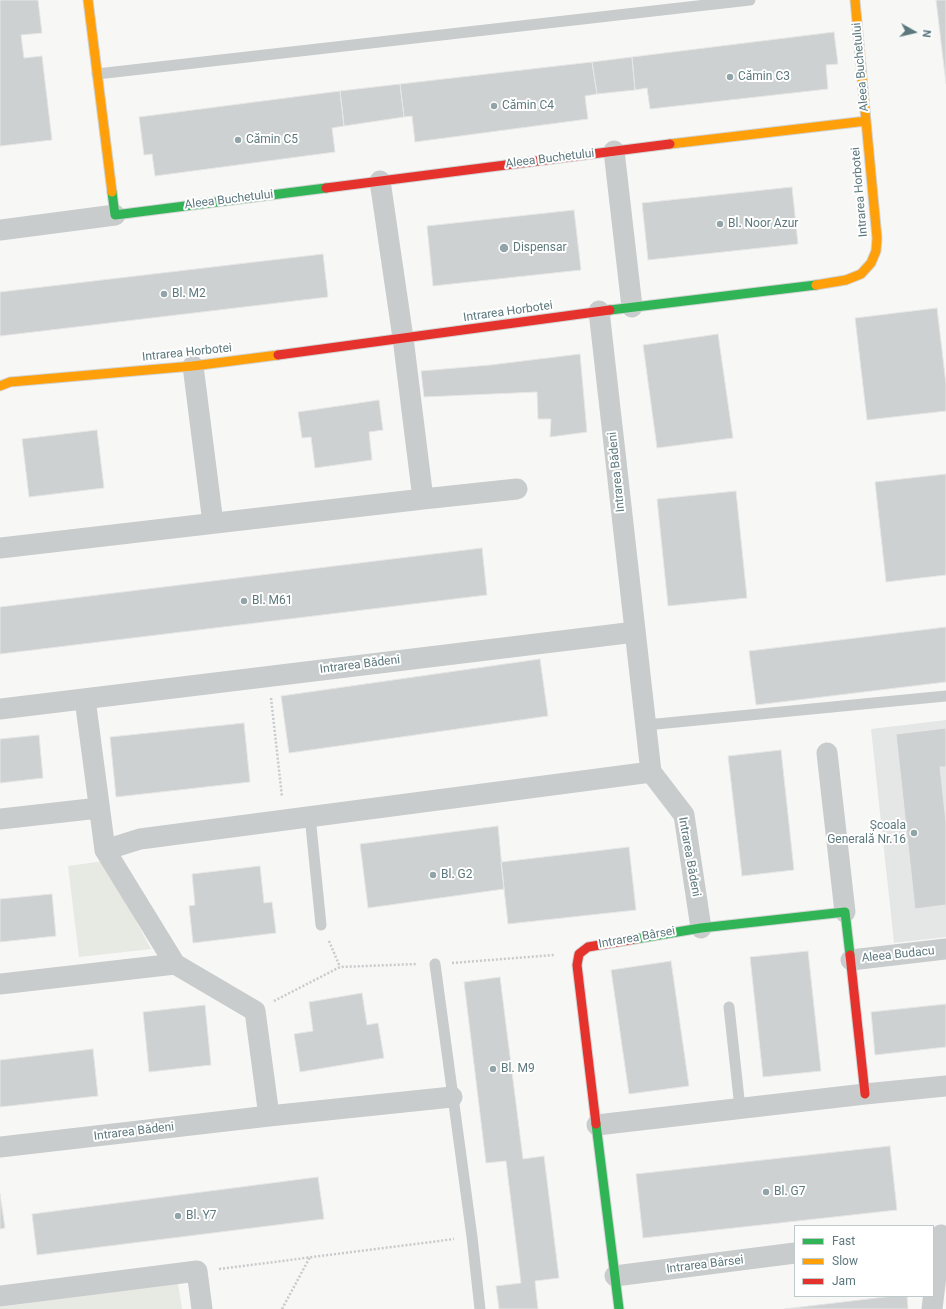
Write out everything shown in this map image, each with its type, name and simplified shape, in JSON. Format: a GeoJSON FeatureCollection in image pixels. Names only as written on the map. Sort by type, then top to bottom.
{"type":"FeatureCollection","features":[{"type":"Feature","properties":{"kind":"street"},"geometry":{"type":"LineString","coordinates":[[88,0],[114,215]]}},
{"type":"Feature","properties":{"kind":"street","name":"Aleea Buchetului"},"geometry":{"type":"LineString","coordinates":[[0,230],[614,151],[866,121],[855,0]]}},
{"type":"Feature","properties":{"kind":"street","name":"Intrarea Horbotei"},"geometry":{"type":"LineString","coordinates":[[0,386],[10,382],[192,366],[599,311],[830,284],[846,280],[861,274],[871,263],[876,251],[877,238],[866,121]]}},
{"type":"Feature","properties":{"kind":"street"},"geometry":{"type":"LineString","coordinates":[[614,151],[632,307]]}},
{"type":"Feature","properties":{"kind":"street"},"geometry":{"type":"LineString","coordinates":[[380,181],[403,338],[423,499]]}},
{"type":"Feature","properties":{"kind":"street","name":"Intrarea Bădeni"},"geometry":{"type":"LineString","coordinates":[[599,311],[651,772],[684,815],[701,928]]}},
{"type":"Feature","properties":{"kind":"street"},"geometry":{"type":"LineString","coordinates":[[192,366],[214,523]]}},
{"type":"Feature","properties":{"kind":"street"},"geometry":{"type":"LineString","coordinates":[[0,548],[518,489]]}},
{"type":"Feature","properties":{"kind":"street","name":"Intrarea Bădeni"},"geometry":{"type":"LineString","coordinates":[[0,709],[635,632]]}},
{"type":"Feature","properties":{"kind":"street"},"geometry":{"type":"LineString","coordinates":[[86,698],[105,850],[175,964],[255,1010],[269,1116]]}},
{"type":"Feature","properties":{"kind":"street"},"geometry":{"type":"LineString","coordinates":[[827,753],[846,912],[865,1094]]}},
{"type":"Feature","properties":{"kind":"street"},"geometry":{"type":"LineString","coordinates":[[105,850],[140,839],[651,772]]}},
{"type":"Feature","properties":{"kind":"street"},"geometry":{"type":"LineString","coordinates":[[0,819],[99,808]]}},
{"type":"Feature","properties":{"kind":"street","name":"Intrarea Bârsei"},"geometry":{"type":"LineString","coordinates":[[579,954],[588,947],[701,928],[846,912]]}},
{"type":"Feature","properties":{"kind":"street","name":"Aleea Budacu"},"geometry":{"type":"LineString","coordinates":[[851,960],[946,949]]}},
{"type":"Feature","properties":{"kind":"street"},"geometry":{"type":"LineString","coordinates":[[579,954],[577,965],[619,1309]]}},
{"type":"Feature","properties":{"kind":"street"},"geometry":{"type":"LineString","coordinates":[[0,984],[175,964]]}},
{"type":"Feature","properties":{"kind":"street"},"geometry":{"type":"LineString","coordinates":[[596,1126],[740,1108],[946,1086]]}},
{"type":"Feature","properties":{"kind":"street","name":"Intrarea Bădeni"},"geometry":{"type":"LineString","coordinates":[[0,1147],[269,1116],[452,1097]]}},
{"type":"Feature","properties":{"kind":"street"},"geometry":{"type":"LineString","coordinates":[[934,1290],[940,1234]]}},
{"type":"Feature","properties":{"kind":"street","name":"Intrarea Bârsei"},"geometry":{"type":"LineString","coordinates":[[615,1276],[794,1253]]}},
{"type":"Feature","properties":{"kind":"street"},"geometry":{"type":"LineString","coordinates":[[0,1296],[197,1271],[202,1309]]}},
{"type":"Feature","properties":{"kind":"street"},"geometry":{"type":"LineString","coordinates":[[932,1309],[933,1297]]}},
{"type":"Feature","properties":{"kind":"lane"},"geometry":{"type":"LineString","coordinates":[[97,74],[750,0]]}},
{"type":"Feature","properties":{"kind":"lane"},"geometry":{"type":"LineString","coordinates":[[646,725],[946,696]]}},
{"type":"Feature","properties":{"kind":"lane"},"geometry":{"type":"LineString","coordinates":[[310,816],[321,925]]}},
{"type":"Feature","properties":{"kind":"lane"},"geometry":{"type":"LineString","coordinates":[[435,964],[472,1237],[480,1309]]}},
{"type":"Feature","properties":{"kind":"lane"},"geometry":{"type":"LineString","coordinates":[[729,1007],[740,1108]]}},
{"type":"Feature","properties":{"kind":"path"},"geometry":{"type":"LineString","coordinates":[[269,676],[285,819]]}},
{"type":"Feature","properties":{"kind":"path"},"geometry":{"type":"LineString","coordinates":[[321,925],[340,967]]}},
{"type":"Feature","properties":{"kind":"path"},"geometry":{"type":"LineString","coordinates":[[255,1010],[340,967],[435,964],[579,954]]}},
{"type":"Feature","properties":{"kind":"path"},"geometry":{"type":"LineString","coordinates":[[197,1271],[472,1237]]}},
{"type":"Feature","properties":{"kind":"path"},"geometry":{"type":"LineString","coordinates":[[282,1309],[310,1257]]}},
{"type":"Feature","properties":{"kind":"shaded area","name":"Școala Generală Nr.16"},"geometry":{"type":"Polygon","coordinates":[[[946,720],[946,937],[894,943],[871,729],[946,720]]]}},
{"type":"Feature","properties":{"kind":"shaded area"},"geometry":{"type":"Polygon","coordinates":[[[104,861],[151,949],[79,957],[68,866],[104,861]]]}},
{"type":"Feature","properties":{"kind":"shaded area"},"geometry":{"type":"Polygon","coordinates":[[[178,1283],[182,1309],[0,1309],[0,1307],[178,1283]]]}},
{"type":"Feature","properties":{"kind":"building"},"geometry":{"type":"Polygon","coordinates":[[[0,0],[38,0],[42,33],[21,35],[24,58],[42,56],[52,140],[0,146],[0,0]]]}},
{"type":"Feature","properties":{"kind":"building"},"geometry":{"type":"Polygon","coordinates":[[[936,0],[946,0],[946,84],[936,0]]]}},
{"type":"Feature","properties":{"kind":"building","name":"Cămin C3"},"geometry":{"type":"Polygon","coordinates":[[[834,32],[838,64],[826,65],[828,89],[650,109],[647,88],[635,90],[632,57],[834,32]]]}},
{"type":"Feature","properties":{"kind":"building"},"geometry":{"type":"Polygon","coordinates":[[[632,57],[635,90],[597,94],[592,62],[632,57]]]}},
{"type":"Feature","properties":{"kind":"building","name":"Cămin C4"},"geometry":{"type":"Polygon","coordinates":[[[592,62],[597,94],[585,96],[588,119],[415,142],[412,116],[404,117],[400,84],[592,62]]]}},
{"type":"Feature","properties":{"kind":"building"},"geometry":{"type":"Polygon","coordinates":[[[400,84],[404,117],[344,126],[340,91],[400,84]]]}},
{"type":"Feature","properties":{"kind":"building","name":"Cămin C5"},"geometry":{"type":"Polygon","coordinates":[[[340,91],[344,126],[332,128],[335,152],[155,176],[152,154],[144,155],[139,117],[340,91]]]}},
{"type":"Feature","properties":{"kind":"building","name":"Bl. Noor Azur"},"geometry":{"type":"Polygon","coordinates":[[[792,187],[798,244],[648,260],[642,203],[792,187]]]}},
{"type":"Feature","properties":{"kind":"building","name":"Dispensar"},"geometry":{"type":"Polygon","coordinates":[[[574,210],[581,270],[433,286],[427,226],[574,210]]]}},
{"type":"Feature","properties":{"kind":"building","name":"Bl. M2"},"geometry":{"type":"Polygon","coordinates":[[[323,254],[328,297],[0,336],[0,292],[323,254]]]}},
{"type":"Feature","properties":{"kind":"building"},"geometry":{"type":"Polygon","coordinates":[[[937,308],[946,384],[946,411],[867,420],[855,318],[937,308]]]}},
{"type":"Feature","properties":{"kind":"building"},"geometry":{"type":"Polygon","coordinates":[[[718,334],[733,438],[657,448],[643,345],[718,334]]]}},
{"type":"Feature","properties":{"kind":"building"},"geometry":{"type":"Polygon","coordinates":[[[580,354],[587,432],[550,437],[551,419],[538,419],[537,392],[424,397],[421,371],[490,365],[580,354]]]}},
{"type":"Feature","properties":{"kind":"building"},"geometry":{"type":"Polygon","coordinates":[[[379,400],[383,430],[369,432],[372,460],[315,468],[311,437],[302,438],[298,412],[379,400]]]}},
{"type":"Feature","properties":{"kind":"building"},"geometry":{"type":"Polygon","coordinates":[[[97,430],[104,488],[29,497],[22,439],[97,430]]]}},
{"type":"Feature","properties":{"kind":"building"},"geometry":{"type":"Polygon","coordinates":[[[946,474],[946,575],[886,582],[875,482],[946,474]]]}},
{"type":"Feature","properties":{"kind":"building"},"geometry":{"type":"Polygon","coordinates":[[[736,491],[747,598],[668,606],[657,499],[736,491]]]}},
{"type":"Feature","properties":{"kind":"building","name":"Bl. M61"},"geometry":{"type":"Polygon","coordinates":[[[482,548],[487,595],[0,654],[0,607],[482,548]]]}},
{"type":"Feature","properties":{"kind":"building"},"geometry":{"type":"Polygon","coordinates":[[[946,627],[946,682],[756,705],[749,651],[946,627]]]}},
{"type":"Feature","properties":{"kind":"building"},"geometry":{"type":"Polygon","coordinates":[[[540,659],[548,716],[289,753],[281,696],[540,659]]]}},
{"type":"Feature","properties":{"kind":"building"},"geometry":{"type":"Polygon","coordinates":[[[244,723],[250,782],[116,797],[110,737],[244,723]]]}},
{"type":"Feature","properties":{"kind":"building","name":"Școala Generală Nr.16"},"geometry":{"type":"Polygon","coordinates":[[[946,728],[946,767],[940,767],[946,822],[946,905],[915,909],[896,734],[946,728]]]}},
{"type":"Feature","properties":{"kind":"building"},"geometry":{"type":"Polygon","coordinates":[[[39,735],[43,778],[0,783],[0,739],[39,735]]]}},
{"type":"Feature","properties":{"kind":"building"},"geometry":{"type":"Polygon","coordinates":[[[781,750],[794,870],[742,876],[728,756],[781,750]]]}},
{"type":"Feature","properties":{"kind":"building","name":"Bl. G2"},"geometry":{"type":"Polygon","coordinates":[[[498,826],[504,889],[368,908],[360,844],[498,826]]]}},
{"type":"Feature","properties":{"kind":"building"},"geometry":{"type":"Polygon","coordinates":[[[629,847],[636,910],[508,924],[501,862],[629,847]]]}},
{"type":"Feature","properties":{"kind":"building"},"geometry":{"type":"Polygon","coordinates":[[[260,866],[264,903],[272,902],[276,933],[193,943],[189,906],[195,905],[192,874],[260,866]]]}},
{"type":"Feature","properties":{"kind":"building"},"geometry":{"type":"Polygon","coordinates":[[[52,894],[56,936],[0,942],[0,899],[52,894]]]}},
{"type":"Feature","properties":{"kind":"building"},"geometry":{"type":"Polygon","coordinates":[[[808,951],[821,1071],[763,1077],[750,957],[808,951]]]}},
{"type":"Feature","properties":{"kind":"building"},"geometry":{"type":"Polygon","coordinates":[[[671,961],[689,1086],[629,1094],[611,970],[671,961]]]}},
{"type":"Feature","properties":{"kind":"building","name":"Bl. M9"},"geometry":{"type":"Polygon","coordinates":[[[500,977],[523,1159],[544,1156],[559,1278],[535,1281],[538,1309],[499,1309],[496,1286],[521,1283],[506,1161],[486,1163],[464,982],[500,977]]]}},
{"type":"Feature","properties":{"kind":"building"},"geometry":{"type":"Polygon","coordinates":[[[362,993],[367,1025],[378,1023],[384,1058],[300,1072],[294,1034],[313,1031],[309,1002],[362,993]]]}},
{"type":"Feature","properties":{"kind":"building"},"geometry":{"type":"Polygon","coordinates":[[[946,1004],[946,1047],[875,1055],[871,1012],[946,1004]]]}},
{"type":"Feature","properties":{"kind":"building"},"geometry":{"type":"Polygon","coordinates":[[[205,1005],[211,1065],[149,1072],[143,1012],[205,1005]]]}},
{"type":"Feature","properties":{"kind":"building"},"geometry":{"type":"Polygon","coordinates":[[[93,1049],[98,1096],[0,1107],[0,1060],[93,1049]]]}},
{"type":"Feature","properties":{"kind":"building","name":"Bl. G7"},"geometry":{"type":"Polygon","coordinates":[[[890,1146],[897,1210],[643,1238],[636,1174],[890,1146]]]}},
{"type":"Feature","properties":{"kind":"building","name":"Bl. Y7"},"geometry":{"type":"Polygon","coordinates":[[[318,1177],[324,1219],[37,1255],[32,1214],[318,1177]]]}},
{"type":"Feature","properties":{"kind":"building"},"geometry":{"type":"Polygon","coordinates":[[[0,1194],[5,1228],[0,1229],[0,1194]]]}},
{"type":"Feature","properties":{"kind":"building"},"geometry":{"type":"Polygon","coordinates":[[[885,1297],[907,1297],[908,1309],[784,1309],[885,1297]]]}},
{"type":"Feature","properties":{"kind":"traffic: fast"},"geometry":{"type":"LineString","coordinates":[[112,192],[115,215],[326,188]]}},
{"type":"Feature","properties":{"kind":"traffic: fast"},"geometry":{"type":"LineString","coordinates":[[610,310],[816,285]]}},
{"type":"Feature","properties":{"kind":"traffic: fast"},"geometry":{"type":"LineString","coordinates":[[635,939],[701,928],[845,912],[850,955]]}},
{"type":"Feature","properties":{"kind":"traffic: fast"},"geometry":{"type":"LineString","coordinates":[[596,1124],[619,1309]]}},
{"type":"Feature","properties":{"kind":"traffic: slow"},"geometry":{"type":"LineString","coordinates":[[88,0],[112,192]]}},
{"type":"Feature","properties":{"kind":"traffic: slow"},"geometry":{"type":"LineString","coordinates":[[670,144],[866,121],[855,0]]}},
{"type":"Feature","properties":{"kind":"traffic: slow"},"geometry":{"type":"LineString","coordinates":[[816,285],[846,280],[861,274],[871,263],[876,251],[877,238],[866,121]]}},
{"type":"Feature","properties":{"kind":"traffic: slow"},"geometry":{"type":"LineString","coordinates":[[0,386],[10,382],[193,366],[278,355]]}},
{"type":"Feature","properties":{"kind":"traffic: jam"},"geometry":{"type":"LineString","coordinates":[[326,188],[670,144]]}},
{"type":"Feature","properties":{"kind":"traffic: jam"},"geometry":{"type":"LineString","coordinates":[[278,355],[610,310]]}},
{"type":"Feature","properties":{"kind":"traffic: jam"},"geometry":{"type":"LineString","coordinates":[[596,1124],[577,965],[579,954],[588,947],[635,939]]}},
{"type":"Feature","properties":{"kind":"traffic: jam"},"geometry":{"type":"LineString","coordinates":[[850,955],[865,1094]]}},
{"type":"Feature","properties":{"kind":"place","name":"Cămin C3"},"geometry":{"type":"Point","coordinates":[730,77]}},
{"type":"Feature","properties":{"kind":"place","name":"Cămin C4"},"geometry":{"type":"Point","coordinates":[494,106]}},
{"type":"Feature","properties":{"kind":"place","name":"Cămin C5"},"geometry":{"type":"Point","coordinates":[238,140]}},
{"type":"Feature","properties":{"kind":"place","name":"Bl. Noor Azur"},"geometry":{"type":"Point","coordinates":[720,224]}},
{"type":"Feature","properties":{"kind":"place","name":"Dispensar"},"geometry":{"type":"Point","coordinates":[504,248]}},
{"type":"Feature","properties":{"kind":"place","name":"Bl. M2"},"geometry":{"type":"Point","coordinates":[164,294]}},
{"type":"Feature","properties":{"kind":"place","name":"Bl. M61"},"geometry":{"type":"Point","coordinates":[244,601]}},
{"type":"Feature","properties":{"kind":"place","name":"Școala Generală Nr.16"},"geometry":{"type":"Point","coordinates":[914,833]}},
{"type":"Feature","properties":{"kind":"place","name":"Bl. G2"},"geometry":{"type":"Point","coordinates":[433,875]}},
{"type":"Feature","properties":{"kind":"place","name":"Bl. M9"},"geometry":{"type":"Point","coordinates":[493,1069]}},
{"type":"Feature","properties":{"kind":"place","name":"Bl. G7"},"geometry":{"type":"Point","coordinates":[766,1192]}},
{"type":"Feature","properties":{"kind":"place","name":"Bl. Y7"},"geometry":{"type":"Point","coordinates":[178,1216]}}]}
